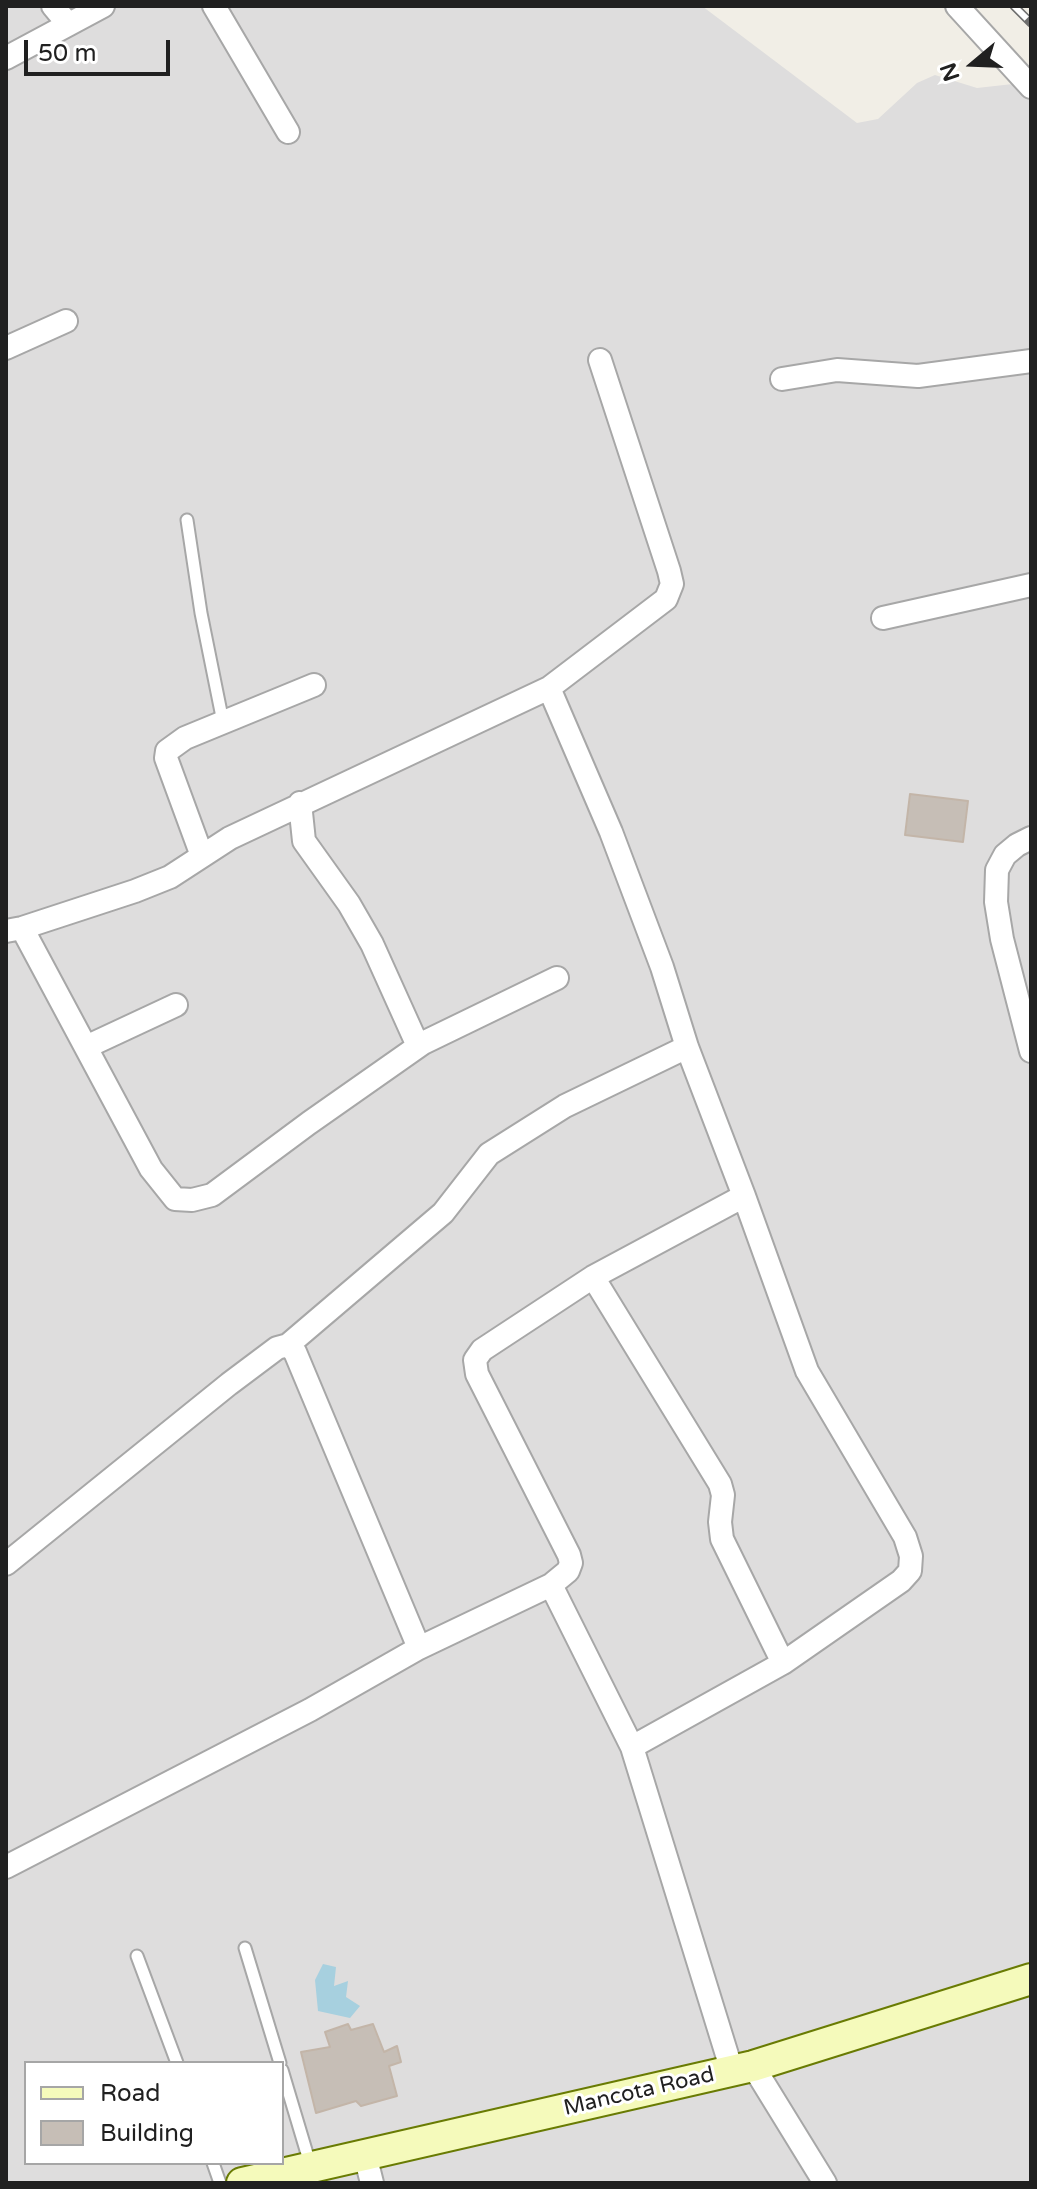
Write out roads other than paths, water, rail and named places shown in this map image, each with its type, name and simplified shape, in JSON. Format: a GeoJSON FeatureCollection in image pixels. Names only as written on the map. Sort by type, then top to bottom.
{"type":"FeatureCollection","features":[{"type":"Feature","properties":{"kind":"main road","name":"Mancota Road"},"geometry":{"type":"LineString","coordinates":[[242,2183],[311,2167],[368,2169],[743,2069],[1031,1979]]}},
{"type":"Feature","properties":{"kind":"street"},"geometry":{"type":"LineString","coordinates":[[53,6],[68,24]]}},
{"type":"Feature","properties":{"kind":"street"},"geometry":{"type":"LineString","coordinates":[[6,58],[103,6]]}},
{"type":"Feature","properties":{"kind":"street"},"geometry":{"type":"LineString","coordinates":[[214,6],[288,132]]}},
{"type":"Feature","properties":{"kind":"street"},"geometry":{"type":"LineString","coordinates":[[957,6],[1031,87]]}},
{"type":"Feature","properties":{"kind":"street"},"geometry":{"type":"LineString","coordinates":[[6,348],[66,321]]}},
{"type":"Feature","properties":{"kind":"street"},"geometry":{"type":"LineString","coordinates":[[557,978],[418,1046],[212,1195],[192,1200],[175,1199],[151,1169],[86,1047],[14,930],[170,877],[230,838],[300,803],[549,688],[666,599],[672,584],[600,360]]}},
{"type":"Feature","properties":{"kind":"street"},"geometry":{"type":"LineString","coordinates":[[782,379],[837,370],[918,376],[1031,361]]}},
{"type":"Feature","properties":{"kind":"street"},"geometry":{"type":"LineString","coordinates":[[883,618],[1031,585]]}},
{"type":"Feature","properties":{"kind":"street"},"geometry":{"type":"LineString","coordinates":[[202,856],[166,758],[167,751],[175,743],[314,685]]}},
{"type":"Feature","properties":{"kind":"street"},"geometry":{"type":"LineString","coordinates":[[549,688],[611,832],[662,967],[687,1047],[807,1371],[905,1537],[911,1556],[910,1571],[901,1581],[783,1663],[632,1747]]}},
{"type":"Feature","properties":{"kind":"street"},"geometry":{"type":"LineString","coordinates":[[300,803],[304,841],[349,904],[372,944],[418,1046]]}},
{"type":"Feature","properties":{"kind":"street"},"geometry":{"type":"LineString","coordinates":[[1029,1037],[1002,939],[996,902],[997,870],[1005,855],[1031,838]]}},
{"type":"Feature","properties":{"kind":"street"},"geometry":{"type":"LineString","coordinates":[[86,1047],[176,1005]]}},
{"type":"Feature","properties":{"kind":"street"},"geometry":{"type":"LineString","coordinates":[[6,1564],[229,1384],[277,1348],[288,1345],[443,1213],[489,1154],[565,1106],[687,1047]]}},
{"type":"Feature","properties":{"kind":"street"},"geometry":{"type":"LineString","coordinates":[[6,1867],[310,1710],[419,1648],[551,1585],[568,1571],[571,1563],[569,1555],[477,1374],[475,1360],[482,1350],[593,1277],[744,1196]]}},
{"type":"Feature","properties":{"kind":"street"},"geometry":{"type":"LineString","coordinates":[[593,1277],[720,1484],[723,1495],[722,1539],[783,1663]]}},
{"type":"Feature","properties":{"kind":"street"},"geometry":{"type":"LineString","coordinates":[[288,1345],[295,1352],[419,1648]]}},
{"type":"Feature","properties":{"kind":"street"},"geometry":{"type":"LineString","coordinates":[[551,1585],[632,1747],[743,2069],[825,2183]]}},
{"type":"Feature","properties":{"kind":"lane"},"geometry":{"type":"LineString","coordinates":[[187,520],[201,613],[223,722]]}},
{"type":"Feature","properties":{"kind":"lane"},"geometry":{"type":"LineString","coordinates":[[245,1948],[279,2061]]}},
{"type":"Feature","properties":{"kind":"lane"},"geometry":{"type":"LineString","coordinates":[[137,1956],[176,2061]]}},
{"type":"Feature","properties":{"kind":"lane"},"geometry":{"type":"LineString","coordinates":[[284,2077],[311,2167]]}},
{"type":"Feature","properties":{"kind":"water"},"geometry":{"type":"Polygon","coordinates":[[[323,1964],[336,1967],[334,1986],[348,1981],[346,1997],[360,2006],[350,2018],[318,2011],[315,1980],[323,1964]]]}},
{"type":"Feature","properties":{"kind":"railway"},"geometry":{"type":"LineString","coordinates":[[1014,6],[1031,23]]}}]}
